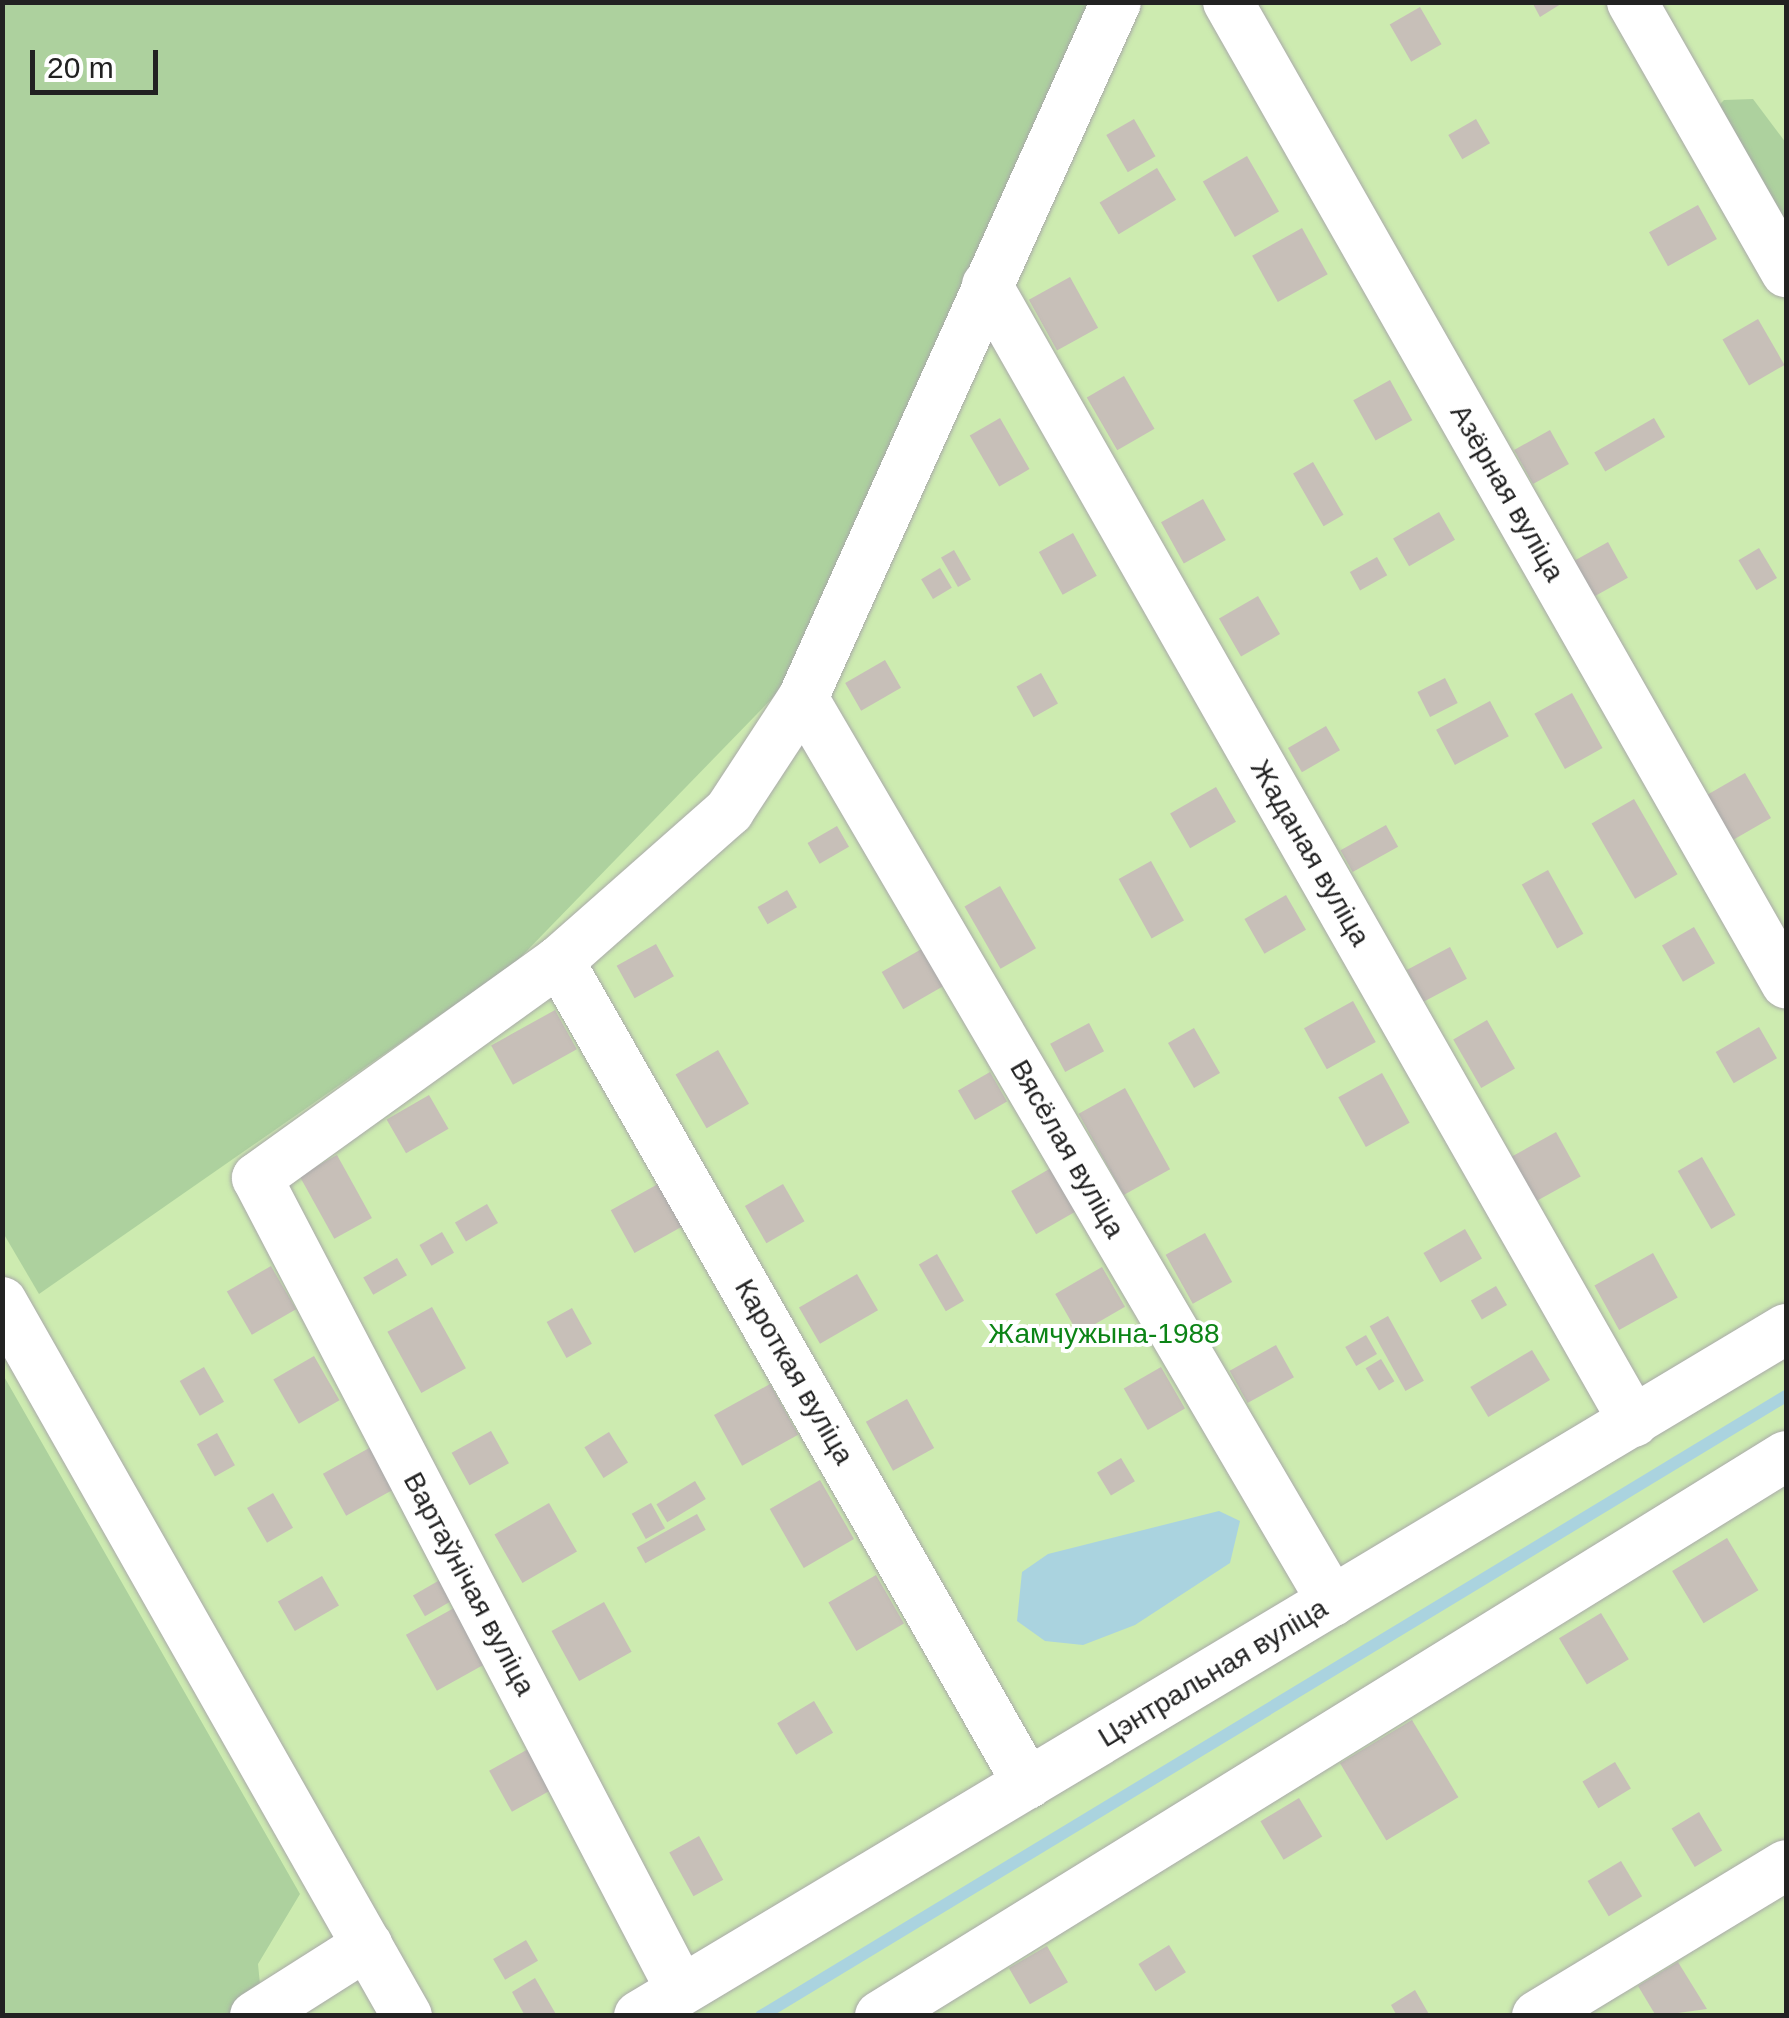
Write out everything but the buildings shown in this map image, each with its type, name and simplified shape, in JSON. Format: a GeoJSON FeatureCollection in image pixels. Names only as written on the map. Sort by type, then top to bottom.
{"type":"FeatureCollection","features":[{"type":"Feature","properties":{"kind":"street"},"geometry":{"type":"LineString","coordinates":[[559,960],[729,811],[803,698],[1116,2]]}},
{"type":"Feature","properties":{"kind":"street","name":"Азёрная вуліца"},"geometry":{"type":"LineString","coordinates":[[1228,2],[1786,983]]}},
{"type":"Feature","properties":{"kind":"street"},"geometry":{"type":"LineString","coordinates":[[1632,2],[1786,272]]}},
{"type":"Feature","properties":{"kind":"street","name":"Жаданая вуліца"},"geometry":{"type":"LineString","coordinates":[[987,285],[1634,1422]]}},
{"type":"Feature","properties":{"kind":"street","name":"Вясёлая вуліца"},"geometry":{"type":"LineString","coordinates":[[803,698],[1332,1601]]}},
{"type":"Feature","properties":{"kind":"street","name":"Вартаўнічая вуліца"},"geometry":{"type":"LineString","coordinates":[[559,960],[257,1178],[660,2003]]}},
{"type":"Feature","properties":{"kind":"street","name":"Кароткая вуліца"},"geometry":{"type":"LineString","coordinates":[[559,960],[1028,1784]]}},
{"type":"Feature","properties":{"kind":"street"},"geometry":{"type":"LineString","coordinates":[[2,1302],[407,2016]]}},
{"type":"Feature","properties":{"kind":"street","name":"Цэнтральная вуліца"},"geometry":{"type":"LineString","coordinates":[[660,2003],[1786,1329]]}},
{"type":"Feature","properties":{"kind":"street"},"geometry":{"type":"LineString","coordinates":[[880,2016],[1786,1456]]}},
{"type":"Feature","properties":{"kind":"street"},"geometry":{"type":"LineString","coordinates":[[1536,2016],[1786,1865]]}},
{"type":"Feature","properties":{"kind":"street"},"geometry":{"type":"LineString","coordinates":[[255,2016],[367,1945]]}},
{"type":"Feature","properties":{"kind":"green space"},"geometry":{"type":"Polygon","coordinates":[[[2,3],[1100,3],[789,681],[515,963],[39,1294],[2,1231],[2,3]]]}},
{"type":"Feature","properties":{"kind":"green space","name":"Жамчужына-1988"},"geometry":{"type":"Polygon","coordinates":[[[3,3],[1786,3],[1786,2016],[3,2016],[3,3]]]}},
{"type":"Feature","properties":{"kind":"green space"},"geometry":{"type":"Polygon","coordinates":[[[1753,99],[1786,143],[1786,248],[1710,115],[1724,100],[1753,99]]]}},
{"type":"Feature","properties":{"kind":"green space"},"geometry":{"type":"Polygon","coordinates":[[[2,1373],[300,1894],[258,1964],[263,2015],[3,2015],[2,1373]]]}},
{"type":"Feature","properties":{"kind":"water"},"geometry":{"type":"Polygon","coordinates":[[[1219,1511],[1240,1521],[1230,1563],[1135,1625],[1083,1645],[1045,1641],[1017,1621],[1022,1572],[1048,1554],[1219,1511]]]}},
{"type":"Feature","properties":{"kind":"waterway"},"geometry":{"type":"LineString","coordinates":[[761,2016],[1786,1396]]}}]}
